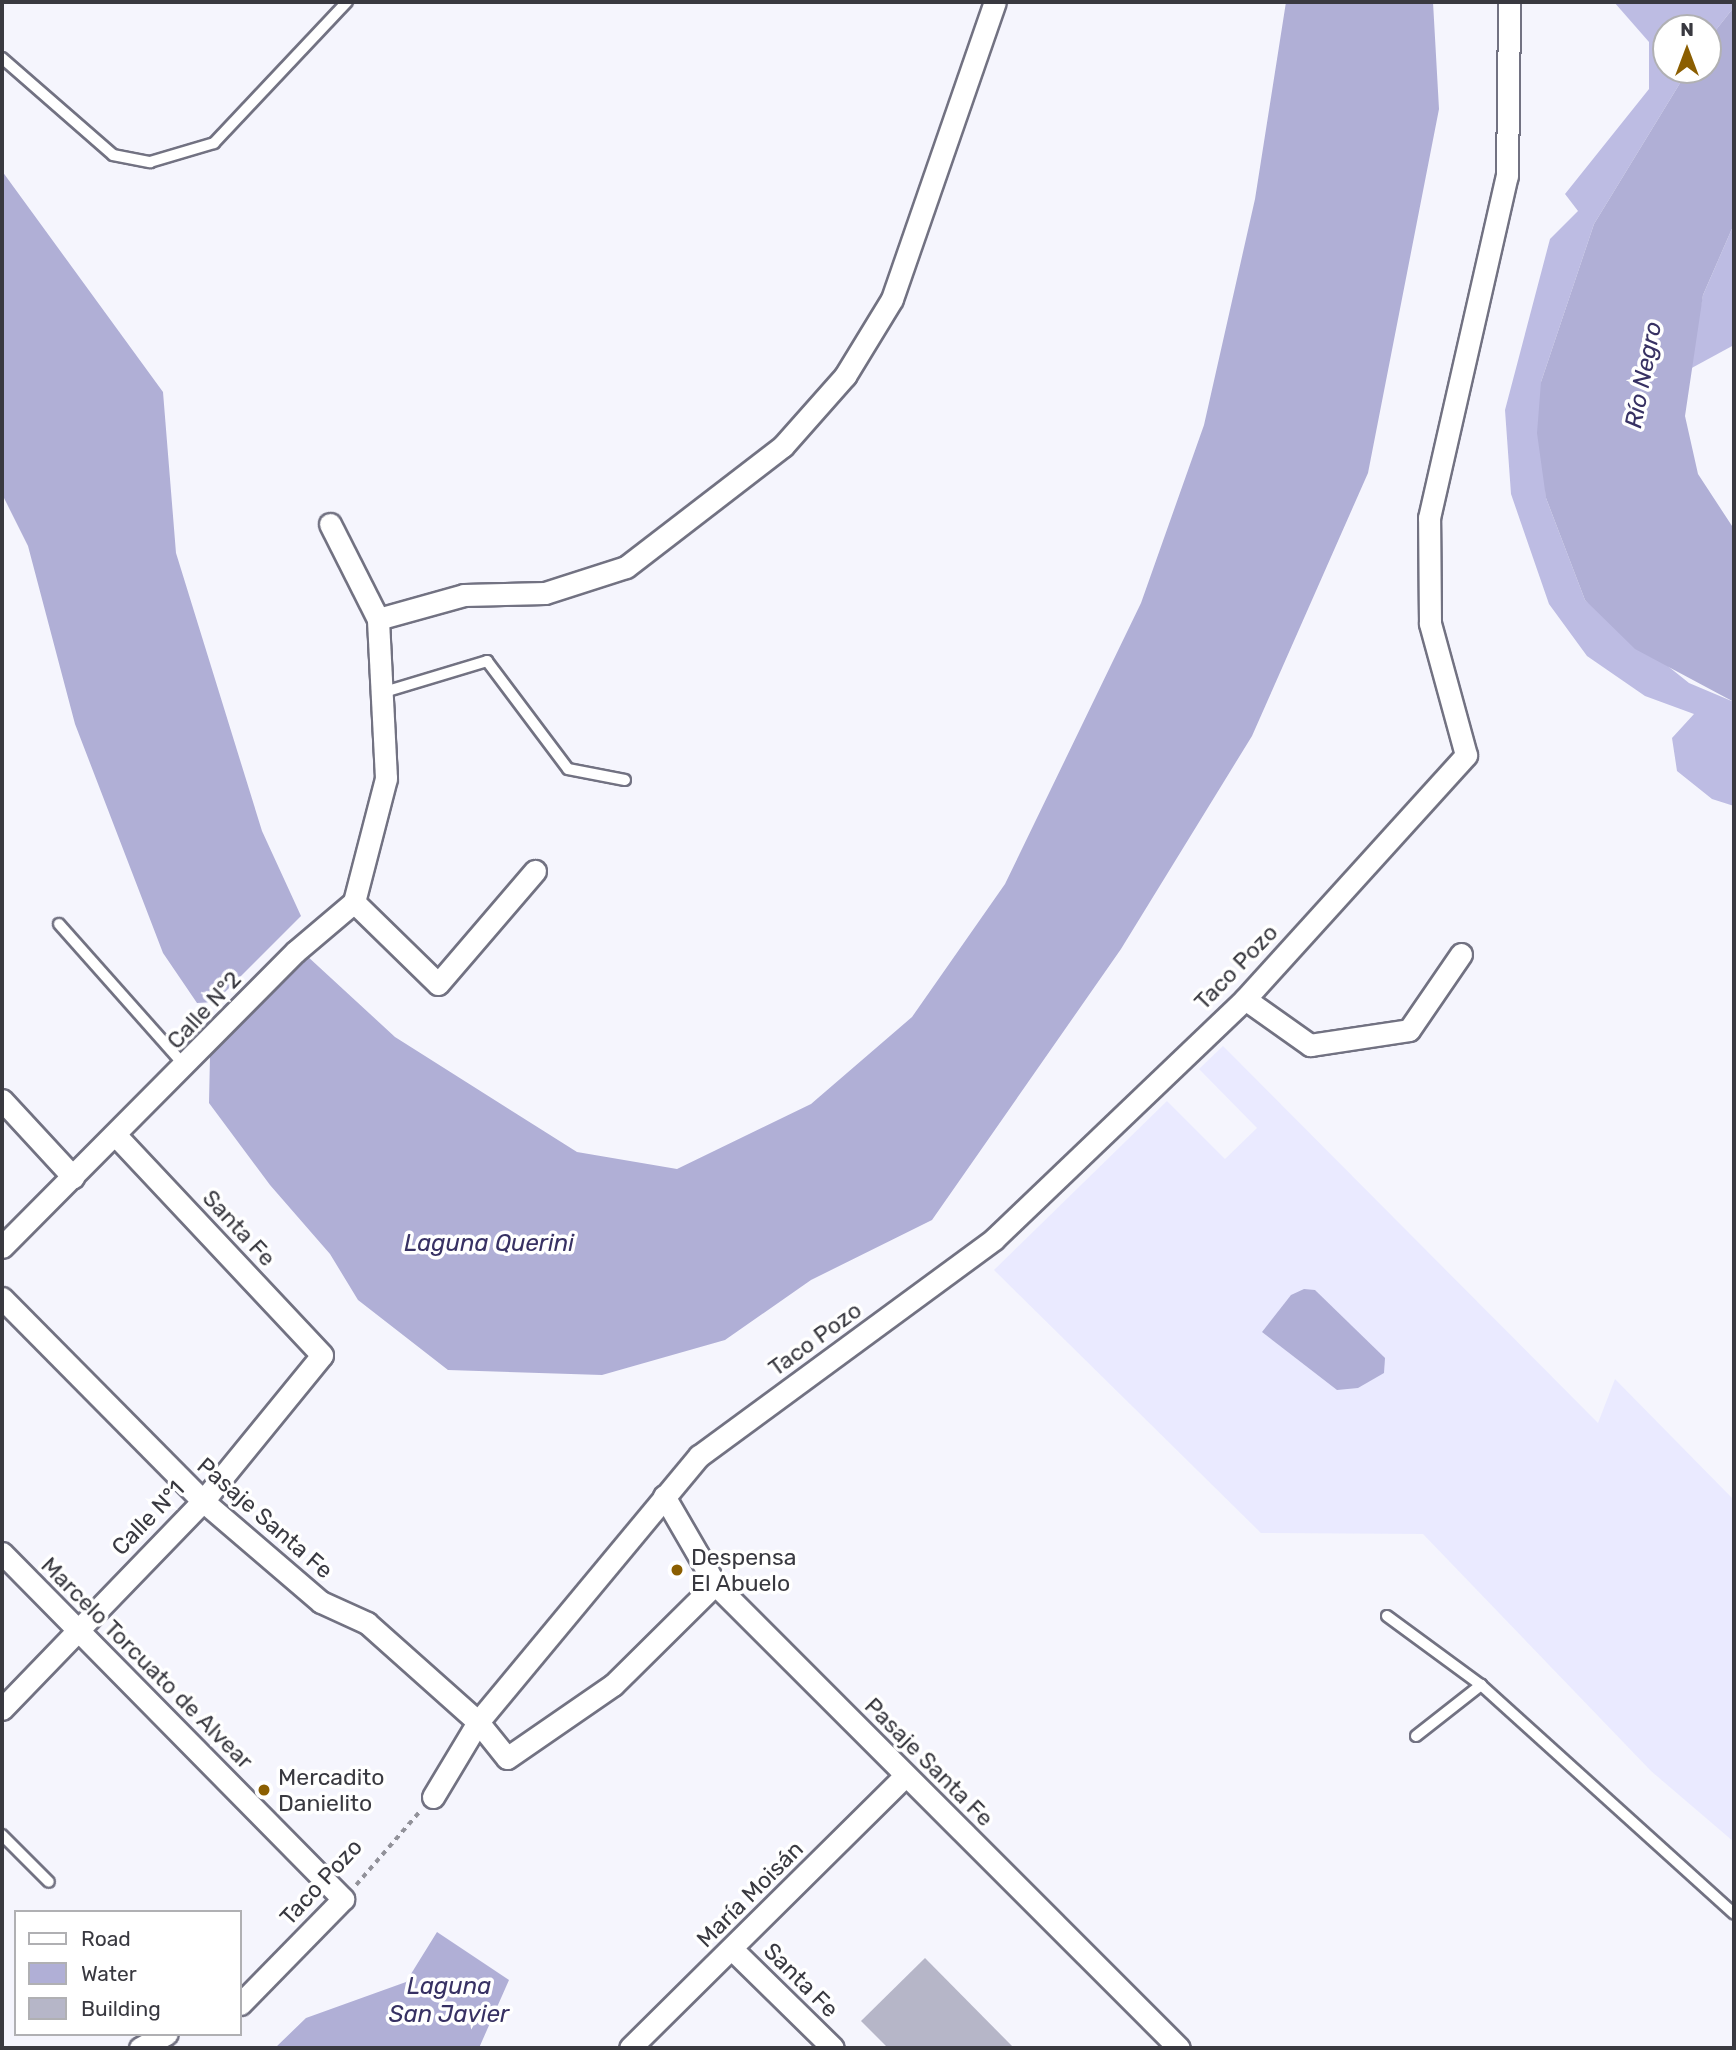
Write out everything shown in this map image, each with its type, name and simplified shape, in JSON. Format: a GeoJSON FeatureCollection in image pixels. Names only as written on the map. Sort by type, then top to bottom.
{"type":"FeatureCollection","features":[{"type":"Feature","properties":{"kind":"street"},"geometry":{"type":"LineString","coordinates":[[378,619],[464,595],[545,593],[626,567],[783,446],[845,376],[892,299],[995,2]]}},
{"type":"Feature","properties":{"kind":"street","name":"Taco Pozo"},"geometry":{"type":"LineString","coordinates":[[433,1797],[478,1722],[699,1456],[994,1239],[1245,999],[1466,755],[1430,623],[1429,518],[1507,176],[1509,2]]}},
{"type":"Feature","properties":{"kind":"street"},"geometry":{"type":"LineString","coordinates":[[330,524],[378,619],[386,778],[354,902],[438,984],[535,870]]}},
{"type":"Feature","properties":{"kind":"street","name":"Calle N°2"},"geometry":{"type":"LineString","coordinates":[[2,1247],[117,1137],[295,952],[354,902]]}},
{"type":"Feature","properties":{"kind":"street"},"geometry":{"type":"LineString","coordinates":[[1245,999],[1310,1045],[1409,1030],[1461,954]]}},
{"type":"Feature","properties":{"kind":"street"},"geometry":{"type":"LineString","coordinates":[[2,1100],[73,1177]]}},
{"type":"Feature","properties":{"kind":"street","name":"Santa Fe"},"geometry":{"type":"LineString","coordinates":[[117,1137],[322,1355]]}},
{"type":"Feature","properties":{"kind":"street","name":"Pasaje Santa Fe"},"geometry":{"type":"LineString","coordinates":[[2,1298],[203,1501],[321,1602],[367,1623],[478,1722],[507,1758],[613,1685],[715,1584]]}},
{"type":"Feature","properties":{"kind":"street","name":"Calle N°1"},"geometry":{"type":"LineString","coordinates":[[2,1709],[203,1501],[322,1355]]}},
{"type":"Feature","properties":{"kind":"street","name":"Pasaje Santa Fe"},"geometry":{"type":"LineString","coordinates":[[664,1496],[715,1584],[1179,2048]]}},
{"type":"Feature","properties":{"kind":"street","name":"Marcelo Torcuato de Alvear"},"geometry":{"type":"LineString","coordinates":[[2,1553],[343,1899]]}},
{"type":"Feature","properties":{"kind":"street","name":"María Moisán"},"geometry":{"type":"LineString","coordinates":[[630,2048],[905,1776]]}},
{"type":"Feature","properties":{"kind":"street","name":"Taco Pozo"},"geometry":{"type":"LineString","coordinates":[[242,2002],[343,1899]]}},
{"type":"Feature","properties":{"kind":"street","name":"Santa Fe"},"geometry":{"type":"LineString","coordinates":[[733,1949],[833,2048]]}},
{"type":"Feature","properties":{"kind":"street"},"geometry":{"type":"LineString","coordinates":[[140,2048],[162,2036]]}},
{"type":"Feature","properties":{"kind":"lane"},"geometry":{"type":"LineString","coordinates":[[2,58],[113,155],[150,162],[214,143],[347,2]]}},
{"type":"Feature","properties":{"kind":"lane"},"geometry":{"type":"LineString","coordinates":[[381,692],[487,661],[568,769],[625,780]]}},
{"type":"Feature","properties":{"kind":"lane"},"geometry":{"type":"LineString","coordinates":[[59,924],[186,1067]]}},
{"type":"Feature","properties":{"kind":"lane"},"geometry":{"type":"LineString","coordinates":[[1387,1616],[1481,1685],[1734,1914]]}},
{"type":"Feature","properties":{"kind":"lane"},"geometry":{"type":"LineString","coordinates":[[1416,1736],[1481,1685]]}},
{"type":"Feature","properties":{"kind":"lane"},"geometry":{"type":"LineString","coordinates":[[2,1835],[49,1882]]}},
{"type":"Feature","properties":{"kind":"path","name":"Taco Pozo"},"geometry":{"type":"LineString","coordinates":[[343,1899],[433,1797]]}},
{"type":"Feature","properties":{"kind":"shaded area"},"geometry":{"type":"Polygon","coordinates":[[[1614,2],[1734,2],[1734,7],[1722,22],[1722,14],[1652,14],[1652,84],[1679,84],[1594,224],[1541,382],[1546,498],[1585,600],[1689,683],[1734,702],[1734,806],[1712,799],[1677,771],[1672,738],[1694,714],[1645,696],[1587,656],[1549,604],[1511,494],[1505,410],[1550,239],[1578,211],[1565,194],[1649,89],[1649,42],[1614,2]]]}},
{"type":"Feature","properties":{"kind":"shaded area"},"geometry":{"type":"Polygon","coordinates":[[[1734,224],[1734,345],[1688,370],[1703,295],[1734,224]]]}},
{"type":"Feature","properties":{"kind":"shaded area"},"geometry":{"type":"Polygon","coordinates":[[[1223,1046],[1598,1423],[1615,1379],[1734,1500],[1734,1842],[1651,1771],[1423,1534],[1261,1533],[994,1270],[1167,1101],[1225,1159],[1257,1128],[1199,1069],[1223,1046]]]}},
{"type":"Feature","properties":{"kind":"water","name":"Laguna Querini"},"geometry":{"type":"Polygon","coordinates":[[[1286,2],[1433,2],[1439,109],[1368,473],[1252,736],[1121,949],[932,1220],[811,1280],[725,1340],[602,1375],[448,1370],[358,1300],[330,1254],[270,1185],[209,1103],[210,1055],[306,955],[395,1037],[577,1152],[677,1169],[811,1104],[912,1017],[1005,884],[1141,603],[1204,425],[1255,199],[1286,2]]]}},
{"type":"Feature","properties":{"kind":"water","name":"Río Negro"},"geometry":{"type":"Polygon","coordinates":[[[1734,7],[1734,224],[1703,295],[1685,416],[1698,474],[1734,529],[1734,702],[1635,649],[1585,600],[1546,498],[1537,433],[1541,382],[1594,224],[1679,84],[1722,84],[1722,22],[1734,7]]]}},
{"type":"Feature","properties":{"kind":"water"},"geometry":{"type":"Polygon","coordinates":[[[2,171],[163,392],[176,553],[262,831],[301,916],[215,1002],[197,1003],[163,953],[75,724],[28,546],[2,494],[2,171]]]}},
{"type":"Feature","properties":{"kind":"water"},"geometry":{"type":"Polygon","coordinates":[[[1304,1289],[1315,1290],[1385,1358],[1384,1373],[1358,1388],[1337,1390],[1262,1332],[1291,1295],[1304,1289]]]}},
{"type":"Feature","properties":{"kind":"water","name":"Laguna San Javier"},"geometry":{"type":"Polygon","coordinates":[[[437,1932],[509,1980],[479,2048],[275,2048],[306,2018],[406,1982],[437,1932]]]}},
{"type":"Feature","properties":{"kind":"building"},"geometry":{"type":"Polygon","coordinates":[[[925,1958],[1014,2048],[888,2048],[861,2021],[925,1958]]]}},
{"type":"Feature","properties":{"kind":"place","name":"Despensa El Abuelo"},"geometry":{"type":"Point","coordinates":[677,1570]}},
{"type":"Feature","properties":{"kind":"place","name":"Mercadito Danielito"},"geometry":{"type":"Point","coordinates":[264,1790]}}]}
